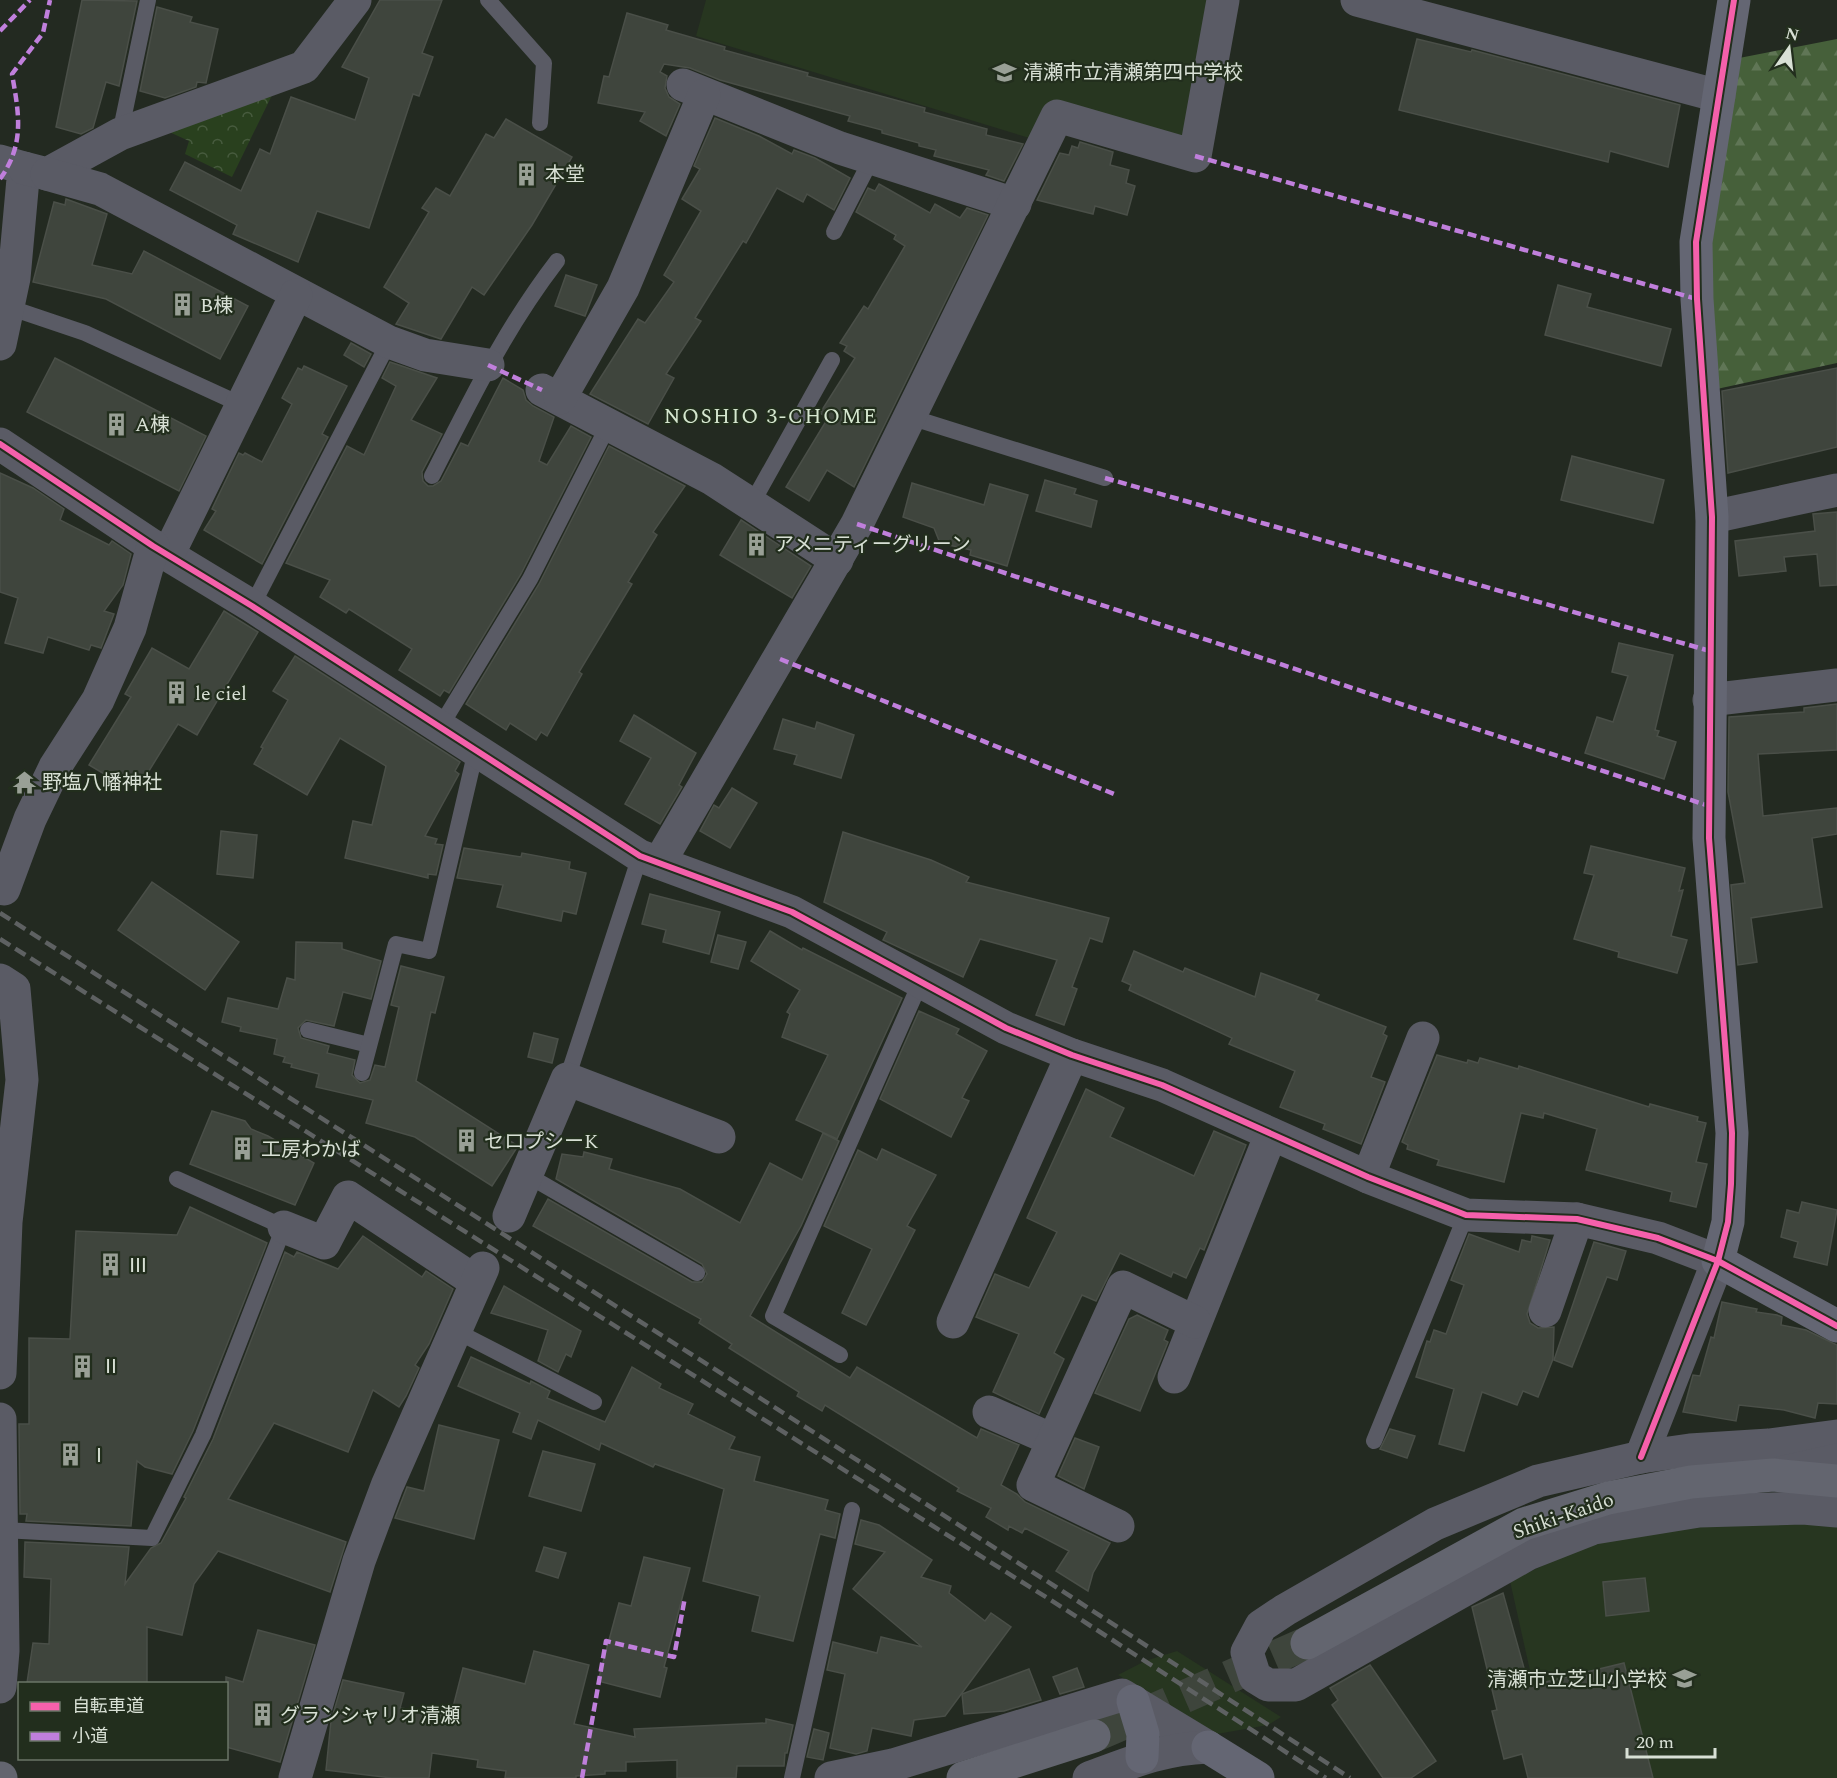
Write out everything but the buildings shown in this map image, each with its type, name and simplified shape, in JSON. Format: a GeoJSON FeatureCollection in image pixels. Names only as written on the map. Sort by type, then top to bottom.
{"type":"FeatureCollection","features":[{"type":"Feature","properties":{"kind":"main road","name":"Shiki-Kaido"},"geometry":{"type":"LineString","coordinates":[[1307,1643],[1524,1524],[1608,1498],[1691,1482],[1773,1474],[1837,1481]]}},
{"type":"Feature","properties":{"kind":"main road"},"geometry":{"type":"LineString","coordinates":[[963,1778],[1094,1736]]}},
{"type":"Feature","properties":{"kind":"street"},"geometry":{"type":"LineString","coordinates":[[24,168],[304,67],[355,0]]}},
{"type":"Feature","properties":{"kind":"street"},"geometry":{"type":"LineString","coordinates":[[650,859],[837,560],[910,417],[1057,116],[1195,156],[1223,0]]}},
{"type":"Feature","properties":{"kind":"street"},"geometry":{"type":"LineString","coordinates":[[1357,0],[1719,96]]}},
{"type":"Feature","properties":{"kind":"street"},"geometry":{"type":"LineString","coordinates":[[1641,1457],[1718,1261],[1728,1222],[1732,1133],[1709,838],[1712,518],[1697,299],[1696,242],[1734,0]]}},
{"type":"Feature","properties":{"kind":"street"},"geometry":{"type":"LineString","coordinates":[[837,560],[712,479],[551,394],[623,288],[694,90],[872,158],[1015,204]]}},
{"type":"Feature","properties":{"kind":"street"},"geometry":{"type":"LineString","coordinates":[[24,168],[100,189],[296,296],[389,342],[425,355],[488,365]]}},
{"type":"Feature","properties":{"kind":"street"},"geometry":{"type":"LineString","coordinates":[[0,344],[14,278],[24,168]]}},
{"type":"Feature","properties":{"kind":"street"},"geometry":{"type":"LineString","coordinates":[[4,889],[30,819],[50,777],[98,700],[161,551],[242,405],[296,296]]}},
{"type":"Feature","properties":{"kind":"street"},"geometry":{"type":"LineString","coordinates":[[0,444],[161,551],[252,606],[650,859],[792,912],[1006,1028],[1072,1055],[1162,1085],[1368,1177],[1466,1215],[1577,1219],[1658,1238],[1718,1261],[1837,1326]]}},
{"type":"Feature","properties":{"kind":"street"},"geometry":{"type":"LineString","coordinates":[[1712,518],[1837,490]]}},
{"type":"Feature","properties":{"kind":"street"},"geometry":{"type":"LineString","coordinates":[[1709,700],[1837,685]]}},
{"type":"Feature","properties":{"kind":"street"},"geometry":{"type":"LineString","coordinates":[[0,980],[14,989],[22,1080],[6,1222],[0,1373]]}},
{"type":"Feature","properties":{"kind":"street"},"geometry":{"type":"LineString","coordinates":[[1368,1177],[1423,1038]]}},
{"type":"Feature","properties":{"kind":"street"},"geometry":{"type":"LineString","coordinates":[[953,1322],[1072,1055]]}},
{"type":"Feature","properties":{"kind":"street"},"geometry":{"type":"LineString","coordinates":[[509,1216],[567,1079],[719,1137]]}},
{"type":"Feature","properties":{"kind":"street"},"geometry":{"type":"LineString","coordinates":[[1174,1377],[1271,1134]]}},
{"type":"Feature","properties":{"kind":"street"},"geometry":{"type":"LineString","coordinates":[[284,1227],[324,1243],[348,1197],[479,1274],[387,1486],[359,1561],[295,1778]]}},
{"type":"Feature","properties":{"kind":"street"},"geometry":{"type":"LineString","coordinates":[[1545,1311],[1577,1219]]}},
{"type":"Feature","properties":{"kind":"street"},"geometry":{"type":"LineString","coordinates":[[1118,1526],[1033,1485],[1123,1287],[1196,1322]]}},
{"type":"Feature","properties":{"kind":"street"},"geometry":{"type":"LineString","coordinates":[[989,1412],[1053,1440]]}},
{"type":"Feature","properties":{"kind":"street"},"geometry":{"type":"LineString","coordinates":[[0,1419],[3,1530],[3,1651],[0,1687]]}},
{"type":"Feature","properties":{"kind":"street"},"geometry":{"type":"LineString","coordinates":[[1837,1436],[1770,1445],[1690,1450],[1641,1457],[1538,1481],[1425,1530],[1261,1626],[1247,1652],[1255,1677],[1268,1685],[1296,1685],[1528,1554],[1594,1528],[1700,1511],[1803,1508],[1837,1511]]}},
{"type":"Feature","properties":{"kind":"street"},"geometry":{"type":"LineString","coordinates":[[1773,1474],[1837,1460]]}},
{"type":"Feature","properties":{"kind":"street"},"geometry":{"type":"LineString","coordinates":[[831,1778],[892,1765],[1122,1695],[1258,1778]]}},
{"type":"Feature","properties":{"kind":"street"},"geometry":{"type":"LineString","coordinates":[[1133,1701],[1143,1734],[1142,1757]]}},
{"type":"Feature","properties":{"kind":"street"},"geometry":{"type":"LineString","coordinates":[[1089,1778],[1142,1757],[1178,1749],[1208,1748]]}},
{"type":"Feature","properties":{"kind":"lane"},"geometry":{"type":"LineString","coordinates":[[120,134],[148,0]]}},
{"type":"Feature","properties":{"kind":"lane"},"geometry":{"type":"LineString","coordinates":[[488,0],[543,63],[540,123]]}},
{"type":"Feature","properties":{"kind":"lane"},"geometry":{"type":"LineString","coordinates":[[834,232],[872,158]]}},
{"type":"Feature","properties":{"kind":"lane"},"geometry":{"type":"LineString","coordinates":[[432,476],[488,365],[524,304],[557,261]]}},
{"type":"Feature","properties":{"kind":"lane"},"geometry":{"type":"LineString","coordinates":[[8,307],[85,333],[242,405]]}},
{"type":"Feature","properties":{"kind":"lane"},"geometry":{"type":"LineString","coordinates":[[252,606],[389,342]]}},
{"type":"Feature","properties":{"kind":"lane"},"geometry":{"type":"LineString","coordinates":[[751,505],[832,360]]}},
{"type":"Feature","properties":{"kind":"lane"},"geometry":{"type":"LineString","coordinates":[[910,417],[1105,478]]}},
{"type":"Feature","properties":{"kind":"lane"},"geometry":{"type":"LineString","coordinates":[[440,727],[530,579],[609,423]]}},
{"type":"Feature","properties":{"kind":"lane"},"geometry":{"type":"LineString","coordinates":[[362,1073],[396,944],[429,951],[476,750]]}},
{"type":"Feature","properties":{"kind":"lane"},"geometry":{"type":"LineString","coordinates":[[567,1079],[650,859]]}},
{"type":"Feature","properties":{"kind":"lane"},"geometry":{"type":"LineString","coordinates":[[840,1355],[772,1316],[921,981]]}},
{"type":"Feature","properties":{"kind":"lane"},"geometry":{"type":"LineString","coordinates":[[308,1030],[369,1045]]}},
{"type":"Feature","properties":{"kind":"lane"},"geometry":{"type":"LineString","coordinates":[[526,1176],[697,1273]]}},
{"type":"Feature","properties":{"kind":"lane"},"geometry":{"type":"LineString","coordinates":[[3,1530],[152,1538],[203,1435],[284,1227],[177,1179]]}},
{"type":"Feature","properties":{"kind":"lane"},"geometry":{"type":"LineString","coordinates":[[1374,1441],[1466,1215]]}},
{"type":"Feature","properties":{"kind":"lane"},"geometry":{"type":"LineString","coordinates":[[456,1331],[594,1402]]}},
{"type":"Feature","properties":{"kind":"lane"},"geometry":{"type":"LineString","coordinates":[[792,1778],[852,1510]]}},
{"type":"Feature","properties":{"kind":"shaded area","name":"清瀬市立清瀬第四中学校"},"geometry":{"type":"Polygon","coordinates":[[[706,0],[1208,0],[1182,141],[1053,108],[1036,140],[696,36],[706,0]]]}},
{"type":"Feature","properties":{"kind":"shaded area","name":"清瀬市立芝山小学校"},"geometry":{"type":"Polygon","coordinates":[[[1701,1523],[1837,1524],[1837,1778],[1554,1778],[1510,1581],[1597,1540],[1701,1523]]]}},
{"type":"Feature","properties":{"kind":"shaded area"},"geometry":{"type":"Polygon","coordinates":[[[1177,1651],[1281,1717],[1268,1725],[1217,1734],[1118,1675],[1145,1661],[1177,1651]]]}},
{"type":"Feature","properties":{"kind":"green space"},"geometry":{"type":"Polygon","coordinates":[[[1837,39],[1837,363],[1703,392],[1697,299],[1724,61],[1837,39]]]}},
{"type":"Feature","properties":{"kind":"green space"},"geometry":{"type":"Polygon","coordinates":[[[274,91],[232,177],[185,154],[189,141],[165,130],[274,91]]]}},
{"type":"Feature","properties":{"kind":"tunnel"},"geometry":{"type":"LineString","coordinates":[[1094,1736],[1307,1643]]}},
{"type":"Feature","properties":{"kind":"railway"},"geometry":{"type":"LineString","coordinates":[[0,913],[1056,1587],[1350,1778]]}},
{"type":"Feature","properties":{"kind":"railway"},"geometry":{"type":"LineString","coordinates":[[0,939],[1049,1599],[1326,1778]]}},
{"type":"Feature","properties":{"kind":"marked path"},"geometry":{"type":"LineString","coordinates":[[0,31],[30,0]]}},
{"type":"Feature","properties":{"kind":"marked path"},"geometry":{"type":"LineString","coordinates":[[0,179],[8,166],[17,141],[17,102],[12,74],[43,33],[50,0]]}},
{"type":"Feature","properties":{"kind":"marked path"},"geometry":{"type":"LineString","coordinates":[[1195,156],[1697,299]]}},
{"type":"Feature","properties":{"kind":"marked path"},"geometry":{"type":"LineString","coordinates":[[488,365],[542,390]]}},
{"type":"Feature","properties":{"kind":"marked path"},"geometry":{"type":"LineString","coordinates":[[1105,478],[1710,651]]}},
{"type":"Feature","properties":{"kind":"marked path"},"geometry":{"type":"LineString","coordinates":[[857,524],[1709,806]]}},
{"type":"Feature","properties":{"kind":"marked path"},"geometry":{"type":"LineString","coordinates":[[780,659],[1114,794]]}},
{"type":"Feature","properties":{"kind":"marked path"},"geometry":{"type":"LineString","coordinates":[[582,1778],[606,1641],[674,1657],[685,1597]]}},
{"type":"Feature","properties":{"kind":"cycle path"},"geometry":{"type":"LineString","coordinates":[[1641,1457],[1718,1261],[1728,1222],[1731,1184],[1732,1133],[1709,838],[1712,517],[1697,299],[1696,242],[1734,0]]}},
{"type":"Feature","properties":{"kind":"cycle path"},"geometry":{"type":"LineString","coordinates":[[0,444],[153,546],[252,606],[640,856],[792,912],[1006,1028],[1072,1055],[1162,1085],[1368,1177],[1466,1215],[1577,1219],[1658,1238],[1718,1261],[1837,1326]]}},
{"type":"Feature","properties":{"kind":"place","name":"清瀬市立清瀬第四中学校"},"geometry":{"type":"Point","coordinates":[1005,72]}},
{"type":"Feature","properties":{"kind":"place","name":"本堂"},"geometry":{"type":"Point","coordinates":[527,174]}},
{"type":"Feature","properties":{"kind":"place","name":"B棟"},"geometry":{"type":"Point","coordinates":[182,305]}},
{"type":"Feature","properties":{"kind":"place","name":"A棟"},"geometry":{"type":"Point","coordinates":[117,424]}},
{"type":"Feature","properties":{"kind":"place","name":"アメニティーグリーン"},"geometry":{"type":"Point","coordinates":[756,544]}},
{"type":"Feature","properties":{"kind":"place","name":"le ciel"},"geometry":{"type":"Point","coordinates":[177,693]}},
{"type":"Feature","properties":{"kind":"place","name":"野塩八幡神社"},"geometry":{"type":"Point","coordinates":[24,782]}},
{"type":"Feature","properties":{"kind":"place","name":"セロプシーK"},"geometry":{"type":"Point","coordinates":[466,1141]}},
{"type":"Feature","properties":{"kind":"place","name":"工房わかば"},"geometry":{"type":"Point","coordinates":[243,1149]}},
{"type":"Feature","properties":{"kind":"place","name":"Ⅲ"},"geometry":{"type":"Point","coordinates":[110,1265]}},
{"type":"Feature","properties":{"kind":"place","name":"Ⅱ"},"geometry":{"type":"Point","coordinates":[83,1366]}},
{"type":"Feature","properties":{"kind":"place","name":"Ⅰ"},"geometry":{"type":"Point","coordinates":[71,1455]}},
{"type":"Feature","properties":{"kind":"place","name":"清瀬市立芝山小学校"},"geometry":{"type":"Point","coordinates":[1685,1679]}},
{"type":"Feature","properties":{"kind":"place","name":"グランシャリオ清瀬"},"geometry":{"type":"Point","coordinates":[262,1715]}},
{"type":"Feature","properties":{"kind":"district","name":"NOSHIO 3-CHOME"},"geometry":{"type":"Point","coordinates":[771,416]}}]}
